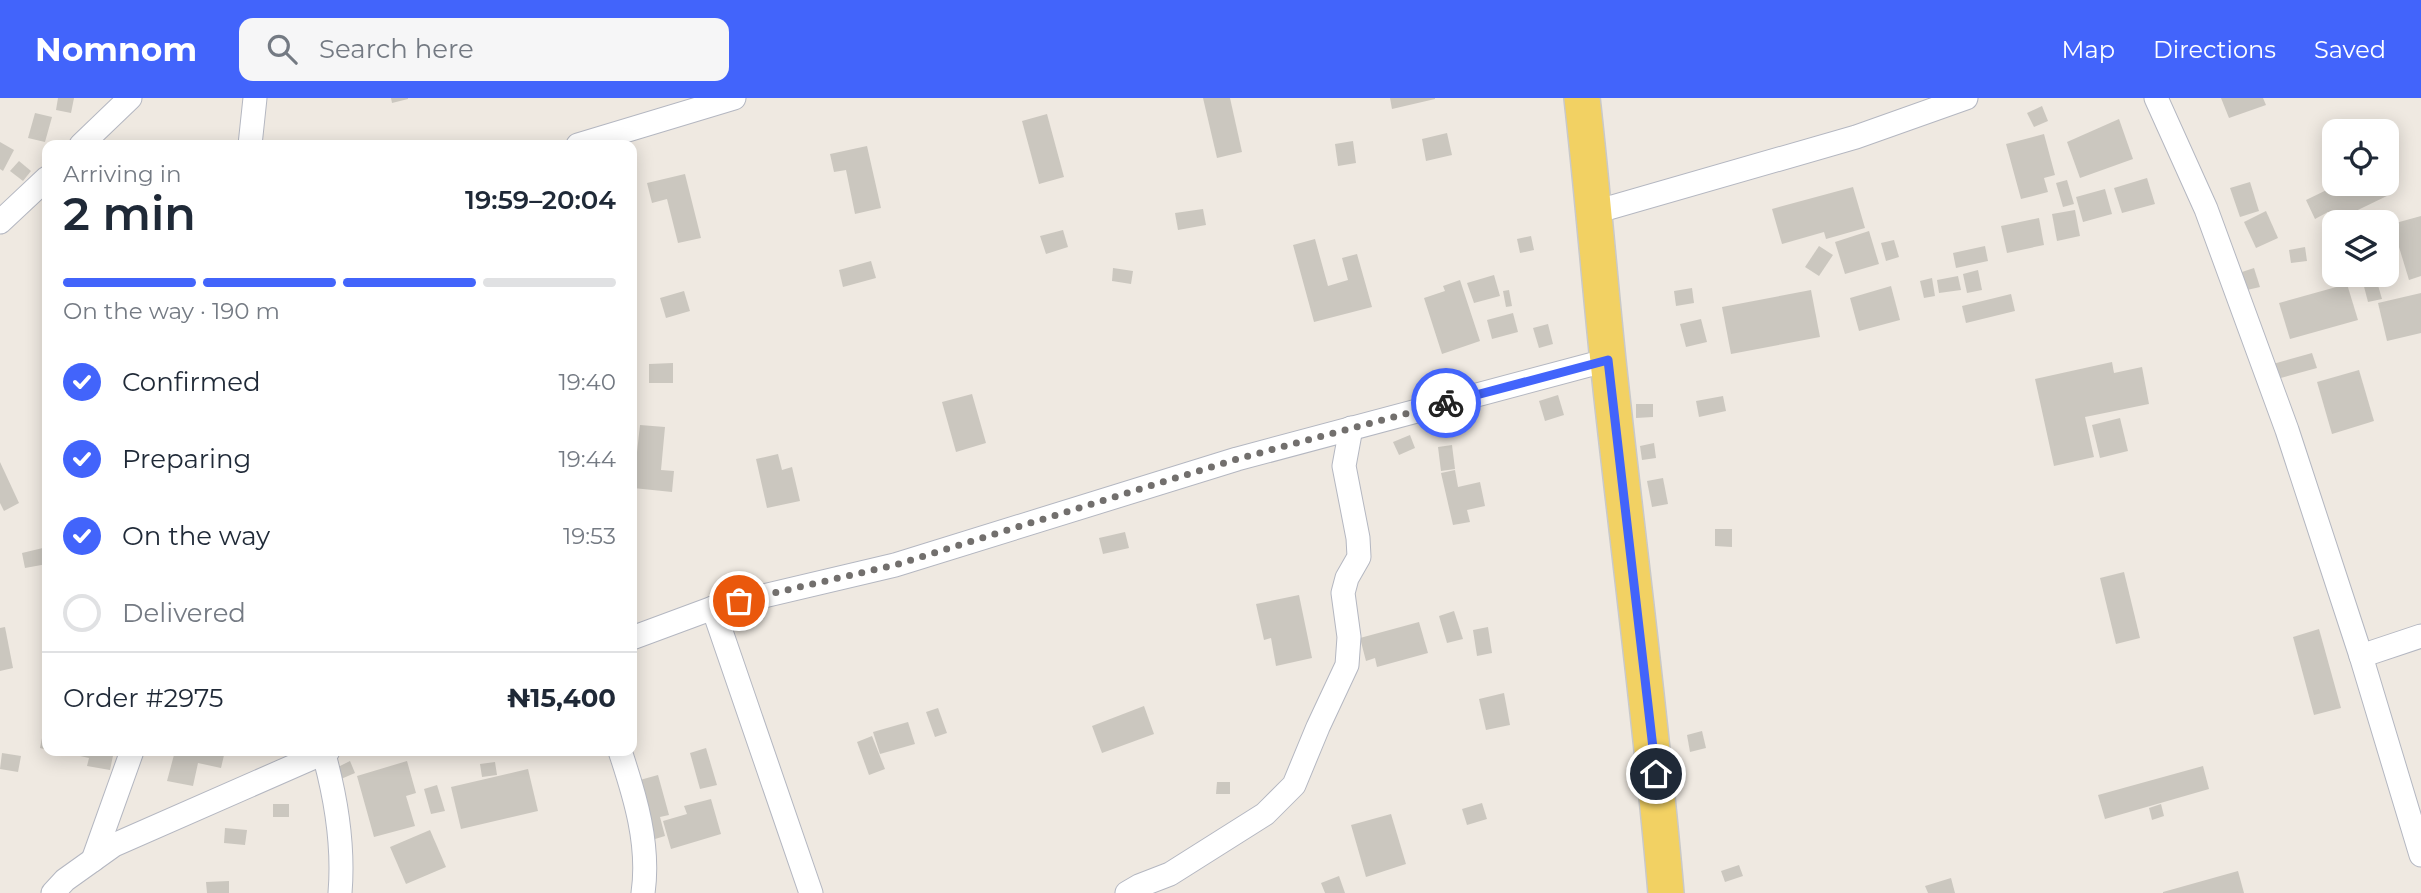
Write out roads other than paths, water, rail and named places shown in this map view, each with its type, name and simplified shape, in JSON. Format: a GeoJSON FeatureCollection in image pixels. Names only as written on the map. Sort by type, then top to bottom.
{"type":"FeatureCollection","features":[{"type":"Feature","properties":{"kind":"main road"},"geometry":{"type":"LineString","coordinates":[[1581,98],[1656,774],[1666,893]]}},
{"type":"Feature","properties":{"kind":"street"},"geometry":{"type":"LineString","coordinates":[[86,140],[130,98]]}},
{"type":"Feature","properties":{"kind":"street"},"geometry":{"type":"LineString","coordinates":[[251,140],[255,98]]}},
{"type":"Feature","properties":{"kind":"street"},"geometry":{"type":"LineString","coordinates":[[595,140],[734,98]]}},
{"type":"Feature","properties":{"kind":"street"},"geometry":{"type":"LineString","coordinates":[[1595,212],[1856,137],[1966,98]]}},
{"type":"Feature","properties":{"kind":"street"},"geometry":{"type":"LineString","coordinates":[[2156,98],[2206,209],[2287,430],[2361,656],[2421,855]]}},
{"type":"Feature","properties":{"kind":"street"},"geometry":{"type":"LineString","coordinates":[[0,222],[42,183]]}},
{"type":"Feature","properties":{"kind":"street"},"geometry":{"type":"LineString","coordinates":[[637,636],[713,608],[895,565],[1237,459],[1608,360]]}},
{"type":"Feature","properties":{"kind":"street"},"geometry":{"type":"LineString","coordinates":[[1127,893],[1170,874],[1265,814],[1294,785],[1347,665],[1349,637],[1343,593],[1347,578],[1359,557],[1358,538],[1344,466],[1351,428]]}},
{"type":"Feature","properties":{"kind":"street"},"geometry":{"type":"LineString","coordinates":[[713,608],[811,893]]}},
{"type":"Feature","properties":{"kind":"street"},"geometry":{"type":"LineString","coordinates":[[2361,656],[2421,636]]}},
{"type":"Feature","properties":{"kind":"street"},"geometry":{"type":"LineString","coordinates":[[93,860],[130,756]]}},
{"type":"Feature","properties":{"kind":"street"},"geometry":{"type":"LineString","coordinates":[[53,893],[65,880],[114,845],[314,756]]}},
{"type":"Feature","properties":{"kind":"street"},"geometry":{"type":"LineString","coordinates":[[326,756],[337,811],[342,865],[340,893]]}},
{"type":"Feature","properties":{"kind":"street"},"geometry":{"type":"LineString","coordinates":[[622,756],[634,794],[647,867],[643,893]]}}]}
